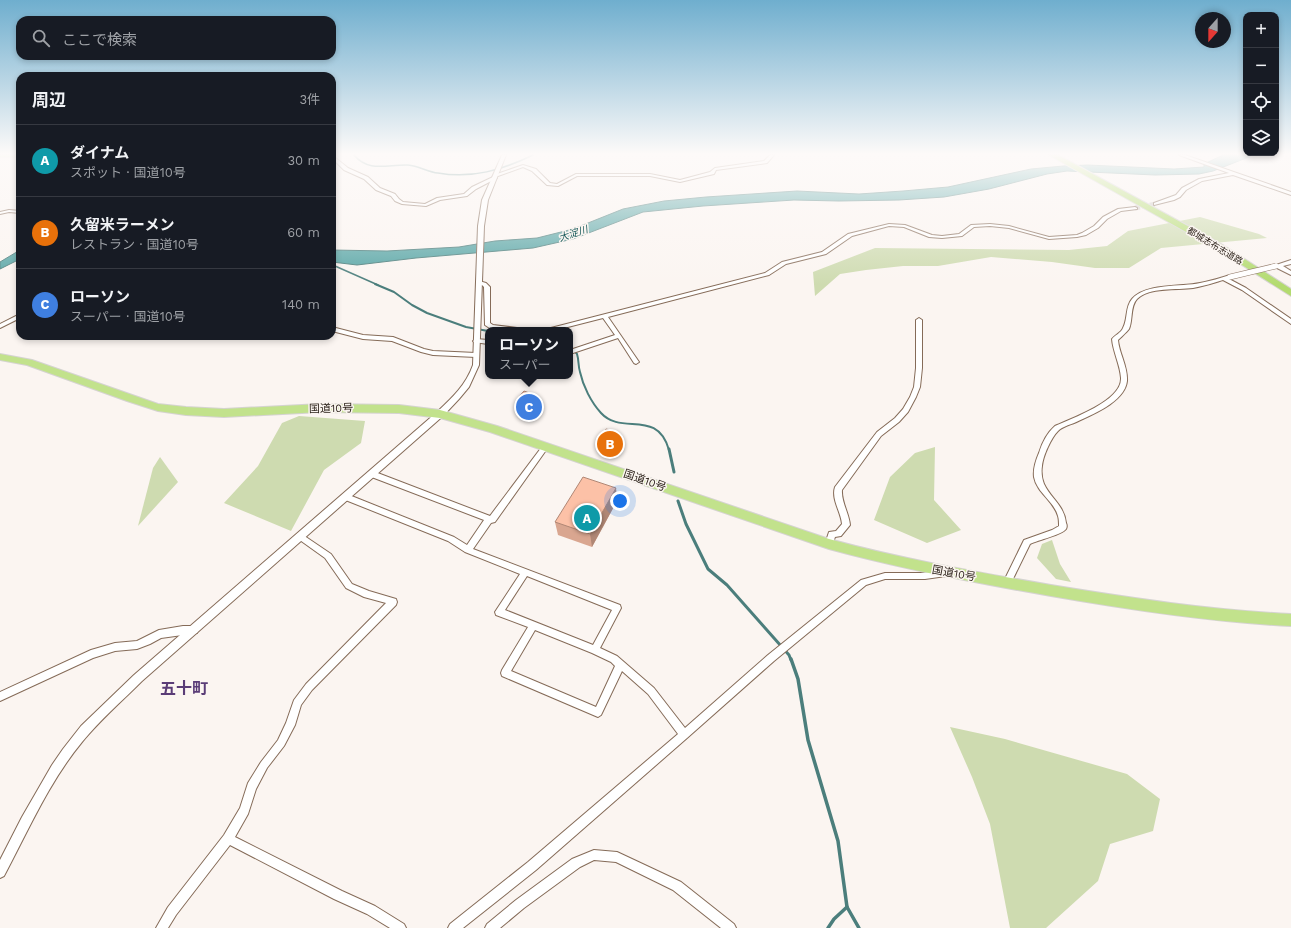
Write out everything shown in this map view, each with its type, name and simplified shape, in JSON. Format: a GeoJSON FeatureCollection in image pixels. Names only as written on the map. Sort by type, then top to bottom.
{"type":"FeatureCollection","features":[{"type":"Feature","properties":{"kind":"highway","name":"都城志布志道路"},"geometry":{"type":"LineString","coordinates":[[1132,198],[1223,250],[1291,293]]}},
{"type":"Feature","properties":{"kind":"highway","name":"国道10号"},"geometry":{"type":"LineString","coordinates":[[0,357],[35,364],[131,399],[158,407],[186,411],[224,413],[354,408],[399,409],[440,414],[493,428],[830,544],[907,564],[1007,583],[1165,608],[1291,620]]}},
{"type":"Feature","properties":{"kind":"street"},"geometry":{"type":"LineString","coordinates":[[396,198],[402,202],[426,205],[444,198]]}},
{"type":"Feature","properties":{"kind":"street"},"geometry":{"type":"LineString","coordinates":[[0,872],[58,766],[78,739],[104,711],[138,678],[346,497],[466,389],[476,365],[480,240],[486,198]]}},
{"type":"Feature","properties":{"kind":"street"},"geometry":{"type":"LineString","coordinates":[[1156,204],[1173,198]]}},
{"type":"Feature","properties":{"kind":"street"},"geometry":{"type":"LineString","coordinates":[[561,327],[767,274],[784,263],[821,254],[850,235],[875,228],[899,224],[931,236],[954,237],[960,235],[969,228],[990,225],[1049,238],[1077,236],[1096,227],[1105,218],[1120,210],[1135,208]]}},
{"type":"Feature","properties":{"kind":"street"},"geometry":{"type":"LineString","coordinates":[[0,213],[9,211],[16,212]]}},
{"type":"Feature","properties":{"kind":"street"},"geometry":{"type":"LineString","coordinates":[[1007,583],[1027,542],[1033,538],[1059,530],[1063,527],[1064,522],[1060,511],[1040,486],[1037,479],[1037,468],[1051,433],[1057,428],[1116,397],[1121,390],[1124,382],[1115,349],[1115,339],[1123,333],[1127,326],[1130,307],[1134,300],[1140,295],[1150,291],[1200,285],[1226,277],[1291,262]]}},
{"type":"Feature","properties":{"kind":"street"},"geometry":{"type":"LineString","coordinates":[[1277,266],[1291,273]]}},
{"type":"Feature","properties":{"kind":"street"},"geometry":{"type":"LineString","coordinates":[[1226,277],[1291,322]]}},
{"type":"Feature","properties":{"kind":"street"},"geometry":{"type":"LineString","coordinates":[[478,283],[484,284],[486,287],[487,324],[491,327]]}},
{"type":"Feature","properties":{"kind":"street"},"geometry":{"type":"LineString","coordinates":[[605,316],[636,362]]}},
{"type":"Feature","properties":{"kind":"street"},"geometry":{"type":"LineString","coordinates":[[0,326],[16,318]]}},
{"type":"Feature","properties":{"kind":"street"},"geometry":{"type":"LineString","coordinates":[[830,544],[832,534],[838,534],[846,525],[846,516],[837,496],[838,489],[879,434],[897,420],[906,410],[917,387],[920,368],[919,320]]}},
{"type":"Feature","properties":{"kind":"street"},"geometry":{"type":"LineString","coordinates":[[336,330],[363,337],[394,339],[423,351],[433,353],[476,355]]}},
{"type":"Feature","properties":{"kind":"street"},"geometry":{"type":"LineString","coordinates":[[573,351],[619,336]]}},
{"type":"Feature","properties":{"kind":"street"},"geometry":{"type":"LineString","coordinates":[[476,340],[485,342]]}},
{"type":"Feature","properties":{"kind":"street"},"geometry":{"type":"LineString","coordinates":[[372,474],[492,520],[546,446]]}},
{"type":"Feature","properties":{"kind":"street"},"geometry":{"type":"LineString","coordinates":[[346,497],[451,539],[468,550],[617,608],[595,650]]}},
{"type":"Feature","properties":{"kind":"street"},"geometry":{"type":"LineString","coordinates":[[468,550],[489,519]]}},
{"type":"Feature","properties":{"kind":"street"},"geometry":{"type":"LineString","coordinates":[[162,928],[172,911],[228,839],[244,810],[255,781],[264,765],[281,743],[290,725],[297,703],[309,687],[393,602],[348,586],[328,556],[300,536]]}},
{"type":"Feature","properties":{"kind":"street"},"geometry":{"type":"LineString","coordinates":[[524,572],[499,612],[614,659],[651,691],[684,734]]}},
{"type":"Feature","properties":{"kind":"street"},"geometry":{"type":"LineString","coordinates":[[454,928],[543,856],[770,658],[864,582],[885,576],[925,576],[949,572]]}},
{"type":"Feature","properties":{"kind":"street"},"geometry":{"type":"LineString","coordinates":[[533,626],[505,673],[598,712],[620,665]]}},
{"type":"Feature","properties":{"kind":"street"},"geometry":{"type":"LineString","coordinates":[[0,698],[91,654],[115,647],[136,645],[146,642],[159,634],[183,630],[194,630]]}},
{"type":"Feature","properties":{"kind":"street"},"geometry":{"type":"LineString","coordinates":[[228,839],[338,895],[371,910],[400,928]]}},
{"type":"Feature","properties":{"kind":"street"},"geometry":{"type":"LineString","coordinates":[[491,928],[520,904],[576,863],[594,855],[617,857],[677,886],[730,928]]}},
{"type":"Feature","properties":{"kind":"green space"},"geometry":{"type":"Polygon","coordinates":[[[1200,217],[1259,234],[1267,238],[1161,248],[1129,268],[1095,268],[1052,262],[991,257],[938,266],[903,266],[866,270],[840,274],[815,296],[813,272],[875,248],[1069,250],[1107,246],[1128,231],[1200,217]]]}},
{"type":"Feature","properties":{"kind":"green space"},"geometry":{"type":"Polygon","coordinates":[[[299,416],[365,421],[361,443],[324,470],[291,531],[224,503],[258,466],[282,423],[299,416]]]}},
{"type":"Feature","properties":{"kind":"green space"},"geometry":{"type":"Polygon","coordinates":[[[935,447],[934,500],[961,530],[927,543],[874,520],[890,477],[915,453],[935,447]]]}},
{"type":"Feature","properties":{"kind":"green space"},"geometry":{"type":"Polygon","coordinates":[[[160,457],[178,482],[138,526],[153,468],[160,457]]]}},
{"type":"Feature","properties":{"kind":"green space"},"geometry":{"type":"Polygon","coordinates":[[[1052,540],[1060,564],[1071,582],[1056,579],[1037,558],[1042,544],[1052,540]]]}},
{"type":"Feature","properties":{"kind":"green space"},"geometry":{"type":"Polygon","coordinates":[[[950,727],[1005,739],[1127,774],[1160,799],[1153,831],[1110,844],[1098,881],[1046,928],[1010,928],[990,824],[972,777],[950,727]]]}},
{"type":"Feature","properties":{"kind":"water","name":"大淀川"},"geometry":{"type":"Polygon","coordinates":[[[692,198],[924,198],[839,201],[794,200],[703,206],[643,212],[573,239],[533,248],[416,258],[357,265],[336,262],[336,250],[387,251],[459,247],[495,241],[537,238],[573,229],[623,209],[664,201],[692,198]]]}},
{"type":"Feature","properties":{"kind":"water"},"geometry":{"type":"Polygon","coordinates":[[[16,252],[16,261],[0,269],[0,262],[16,252]]]}},
{"type":"Feature","properties":{"kind":"building"},"geometry":{"type":"Polygon","coordinates":[[[524,391],[537,396],[530,403],[518,398],[524,391]]]}},
{"type":"Feature","properties":{"kind":"building"},"geometry":{"type":"Polygon","coordinates":[[[606,429],[614,431],[611,437],[603,434],[606,429]]]}},
{"type":"Feature","properties":{"kind":"building"},"geometry":{"type":"Polygon","coordinates":[[[583,477],[616,488],[590,534],[555,522],[583,477]]]}},
{"type":"Feature","properties":{"kind":"waterway"},"geometry":{"type":"LineString","coordinates":[[336,266],[378,285]]}},
{"type":"Feature","properties":{"kind":"waterway"},"geometry":{"type":"LineString","coordinates":[[375,284],[394,292],[412,305],[427,313],[466,327],[485,330]]}},
{"type":"Feature","properties":{"kind":"waterway"},"geometry":{"type":"LineString","coordinates":[[573,350],[577,354],[579,370],[585,388],[601,413],[609,419],[619,423],[638,424],[648,426],[656,430],[663,437],[669,450]]}},
{"type":"Feature","properties":{"kind":"waterway"},"geometry":{"type":"LineString","coordinates":[[669,449],[674,472]]}},
{"type":"Feature","properties":{"kind":"waterway"},"geometry":{"type":"LineString","coordinates":[[678,501],[686,524],[708,569],[727,585],[789,655],[791,660]]}},
{"type":"Feature","properties":{"kind":"waterway"},"geometry":{"type":"LineString","coordinates":[[791,659],[798,679],[808,740],[838,841],[847,907]]}},
{"type":"Feature","properties":{"kind":"waterway"},"geometry":{"type":"LineString","coordinates":[[828,928],[834,919],[847,907]]}},
{"type":"Feature","properties":{"kind":"waterway"},"geometry":{"type":"LineString","coordinates":[[847,907],[859,928]]}},
{"type":"Feature","properties":{"kind":"tunnel"},"geometry":{"type":"LineString","coordinates":[[1135,208],[1156,204]]}},
{"type":"Feature","properties":{"kind":"place","name":"ローソン"},"geometry":{"type":"Point","coordinates":[529,407]}},
{"type":"Feature","properties":{"kind":"place","name":"久留米ラーメン"},"geometry":{"type":"Point","coordinates":[610,444]}},
{"type":"Feature","properties":{"kind":"place","name":"ダイナム"},"geometry":{"type":"Point","coordinates":[587,518]}},
{"type":"Feature","properties":{"kind":"district","name":"五十町"},"geometry":{"type":"Point","coordinates":[184,688]}}]}
